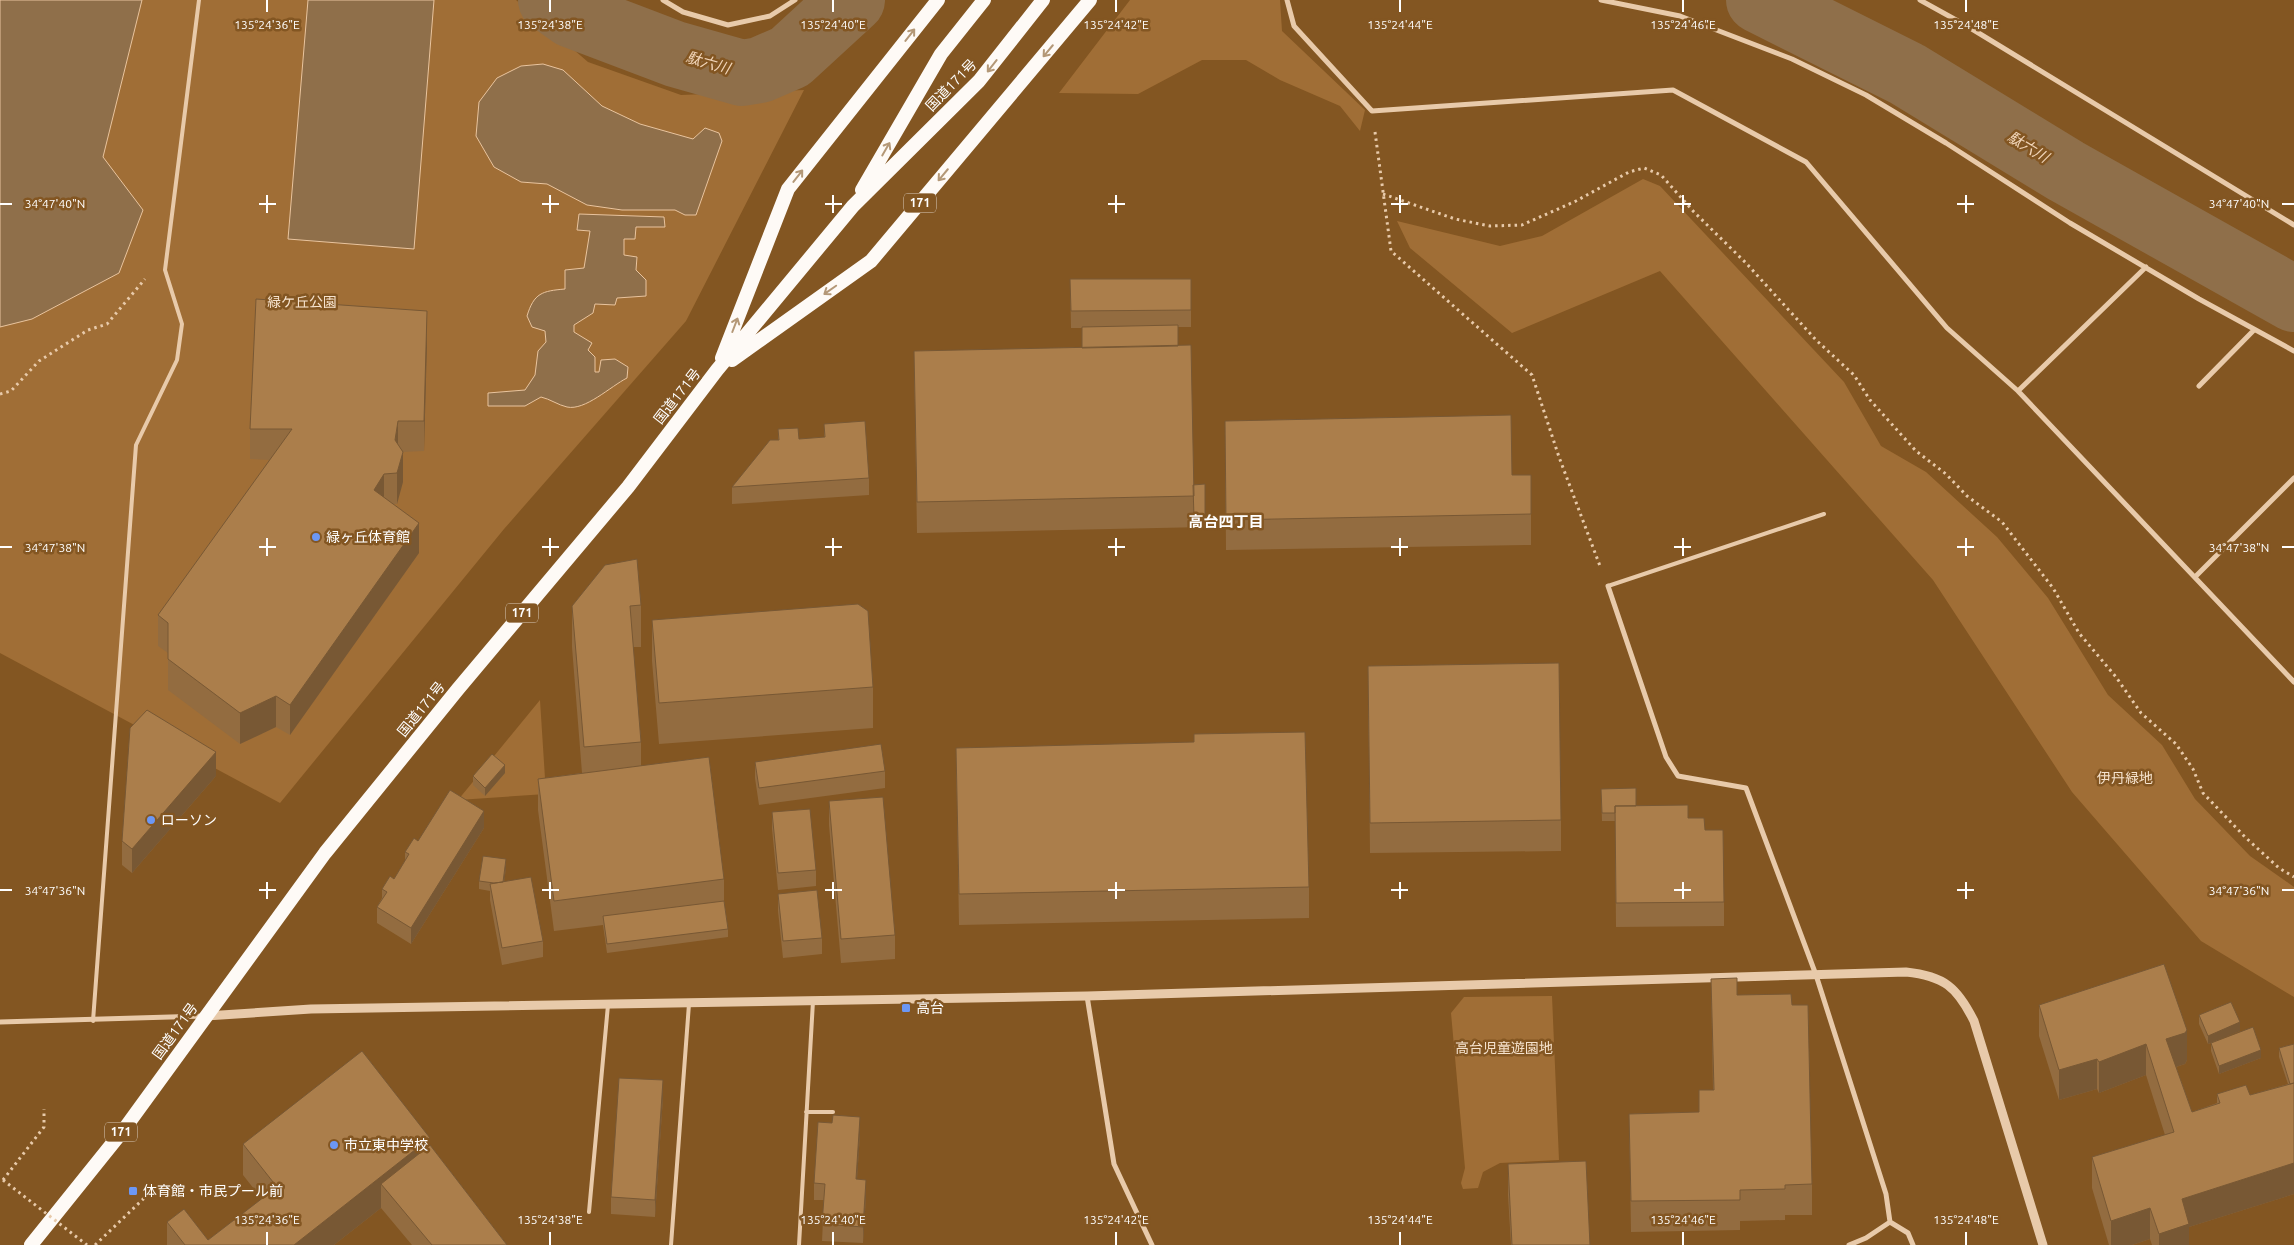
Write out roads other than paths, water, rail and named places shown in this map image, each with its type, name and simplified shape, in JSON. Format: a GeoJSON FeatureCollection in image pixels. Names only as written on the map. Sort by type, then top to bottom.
{"type":"FeatureCollection","features":[{"type":"Feature","properties":{"kind":"highway","name":"171"},"geometry":{"type":"LineString","coordinates":[[717,370],[788,190],[938,0]]}},
{"type":"Feature","properties":{"kind":"highway","name":"国道171号"},"geometry":{"type":"LineString","coordinates":[[853,206],[941,54],[984,0]]}},
{"type":"Feature","properties":{"kind":"highway","name":"国道171号"},"geometry":{"type":"LineString","coordinates":[[32,1245],[125,1128],[325,854],[458,689],[628,487],[717,370],[853,206],[979,81],[1044,0]]}},
{"type":"Feature","properties":{"kind":"highway","name":"171"},"geometry":{"type":"LineString","coordinates":[[717,370],[871,261],[1090,0]]}},
{"type":"Feature","properties":{"kind":"street"},"geometry":{"type":"LineString","coordinates":[[662,0],[683,12],[728,25],[770,16],[795,0]]}},
{"type":"Feature","properties":{"kind":"street"},"geometry":{"type":"LineString","coordinates":[[1288,0],[1294,26],[1372,111],[1673,90],[1806,162],[1947,328],[2018,392],[2294,682]]}},
{"type":"Feature","properties":{"kind":"street"},"geometry":{"type":"LineString","coordinates":[[1600,0],[1680,16],[1792,59],[1858,91],[1946,142],[2070,223],[2254,330],[2294,351]]}},
{"type":"Feature","properties":{"kind":"street"},"geometry":{"type":"LineString","coordinates":[[1920,0],[1967,26],[2294,225]]}},
{"type":"Feature","properties":{"kind":"street"},"geometry":{"type":"LineString","coordinates":[[2018,392],[2146,267]]}},
{"type":"Feature","properties":{"kind":"street"},"geometry":{"type":"LineString","coordinates":[[2199,386],[2254,330]]}},
{"type":"Feature","properties":{"kind":"street"},"geometry":{"type":"LineString","coordinates":[[2195,577],[2294,478]]}},
{"type":"Feature","properties":{"kind":"street"},"geometry":{"type":"LineString","coordinates":[[1608,586],[1666,757],[1678,776],[1746,788],[1816,975],[1886,1194],[1890,1222]]}},
{"type":"Feature","properties":{"kind":"street"},"geometry":{"type":"LineString","coordinates":[[0,1022],[93,1021],[311,1009],[1087,996],[1906,972],[1926,974],[1936,977],[1954,989],[1966,1006],[1978,1031],[2043,1245]]}},
{"type":"Feature","properties":{"kind":"street"},"geometry":{"type":"LineString","coordinates":[[1087,996],[1114,1164],[1152,1245]]}},
{"type":"Feature","properties":{"kind":"street"},"geometry":{"type":"LineString","coordinates":[[1849,1245],[1866,1238],[1890,1222]]}},
{"type":"Feature","properties":{"kind":"street"},"geometry":{"type":"LineString","coordinates":[[1890,1222],[1908,1233],[1912,1245]]}},
{"type":"Feature","properties":{"kind":"lane"},"geometry":{"type":"LineString","coordinates":[[93,1021],[136,445],[177,360],[182,324],[165,270],[199,0]]}},
{"type":"Feature","properties":{"kind":"lane"},"geometry":{"type":"LineString","coordinates":[[1608,586],[1824,514]]}},
{"type":"Feature","properties":{"kind":"lane"},"geometry":{"type":"LineString","coordinates":[[799,1245],[814,1001]]}},
{"type":"Feature","properties":{"kind":"lane"},"geometry":{"type":"LineString","coordinates":[[589,1212],[608,1004]]}},
{"type":"Feature","properties":{"kind":"lane"},"geometry":{"type":"LineString","coordinates":[[671,1245],[689,1004]]}},
{"type":"Feature","properties":{"kind":"lane"},"geometry":{"type":"LineString","coordinates":[[806,1112],[833,1112]]}},
{"type":"Feature","properties":{"kind":"waterway","name":"駄六川"},"geometry":{"type":"LineString","coordinates":[[551,0],[572,15],[675,54],[742,73],[760,70],[790,57],[852,0]]}},
{"type":"Feature","properties":{"kind":"waterway","name":"駄六川"},"geometry":{"type":"LineString","coordinates":[[1759,0],[1907,74],[2066,171],[2294,299]]}},
{"type":"Feature","properties":{"kind":"place","name":"緑ヶ丘体育館"},"geometry":{"type":"Point","coordinates":[316,537]}},
{"type":"Feature","properties":{"kind":"place","name":"ローソン"},"geometry":{"type":"Point","coordinates":[151,820]}},
{"type":"Feature","properties":{"kind":"place","name":"高台"},"geometry":{"type":"Point","coordinates":[906,1008]}},
{"type":"Feature","properties":{"kind":"place","name":"市立東中学校"},"geometry":{"type":"Point","coordinates":[334,1145]}},
{"type":"Feature","properties":{"kind":"place","name":"体育館・市民プール前"},"geometry":{"type":"Point","coordinates":[133,1191]}},
{"type":"Feature","properties":{"kind":"district","name":"高台四丁目"},"geometry":{"type":"Point","coordinates":[1226,522]}},
{"type":"Feature","properties":{"kind":"park label","name":"緑ケ丘公園"},"geometry":{"type":"Point","coordinates":[302,302]}},
{"type":"Feature","properties":{"kind":"park label","name":"伊丹緑地"},"geometry":{"type":"Point","coordinates":[2125,778]}},
{"type":"Feature","properties":{"kind":"park label","name":"高台児童遊園地"},"geometry":{"type":"Point","coordinates":[1504,1048]}}]}
